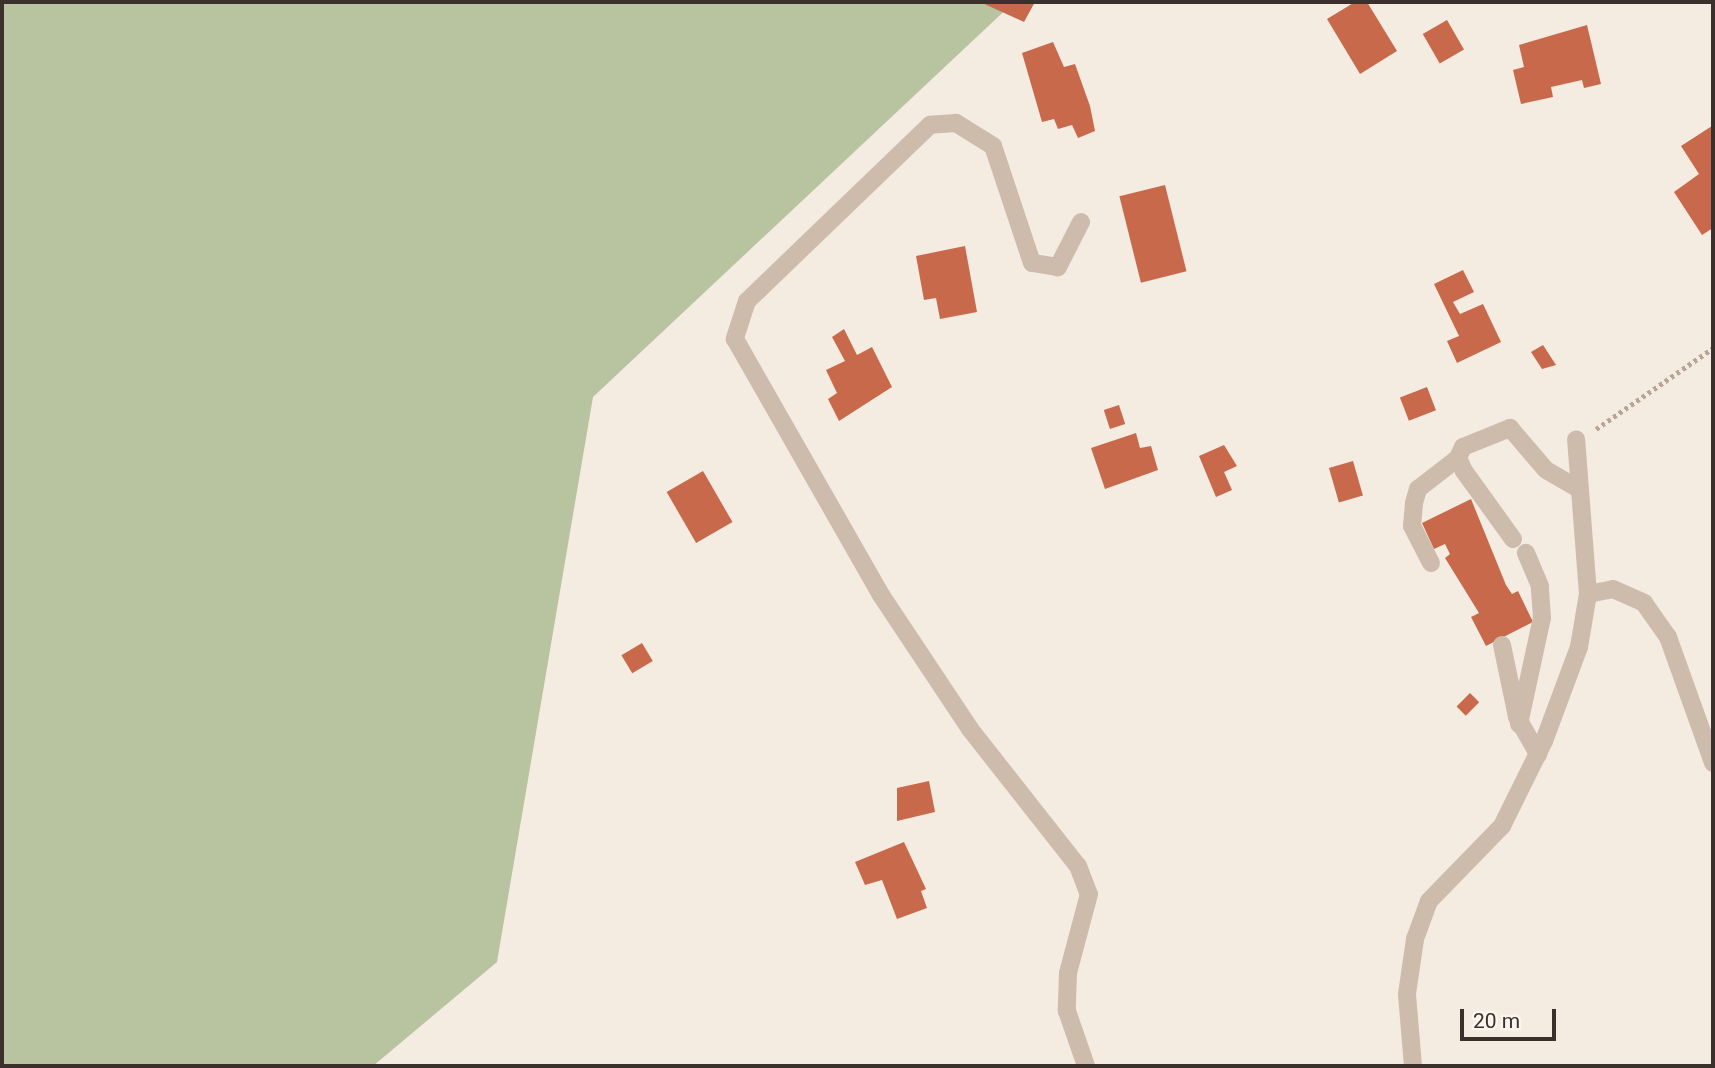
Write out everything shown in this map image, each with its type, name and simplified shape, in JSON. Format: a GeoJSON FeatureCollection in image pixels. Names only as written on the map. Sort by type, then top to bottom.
{"type":"FeatureCollection","features":[{"type":"Feature","properties":{"kind":"lane"},"geometry":{"type":"LineString","coordinates":[[1082,222],[1059,267],[1032,263],[993,146],[956,123],[930,125],[747,301],[735,339],[881,595],[971,729],[1078,866],[1089,894],[1068,973],[1067,1011],[1086,1066]]}},
{"type":"Feature","properties":{"kind":"lane"},"geometry":{"type":"LineString","coordinates":[[1431,563],[1412,526],[1414,503],[1418,489],[1458,458],[1463,447],[1510,428],[1546,470],[1576,487]]}},
{"type":"Feature","properties":{"kind":"lane"},"geometry":{"type":"LineString","coordinates":[[1413,1066],[1407,994],[1415,939],[1429,901],[1502,826],[1538,754],[1579,647],[1588,594],[1576,487],[1576,439]]}},
{"type":"Feature","properties":{"kind":"lane"},"geometry":{"type":"LineString","coordinates":[[1458,458],[1513,539]]}},
{"type":"Feature","properties":{"kind":"lane"},"geometry":{"type":"LineString","coordinates":[[1519,724],[1542,618],[1540,586],[1526,553]]}},
{"type":"Feature","properties":{"kind":"lane"},"geometry":{"type":"LineString","coordinates":[[1588,594],[1613,589],[1644,603],[1668,637],[1713,763]]}},
{"type":"Feature","properties":{"kind":"lane"},"geometry":{"type":"LineString","coordinates":[[1502,645],[1519,724],[1538,754]]}},
{"type":"Feature","properties":{"kind":"path"},"geometry":{"type":"LineString","coordinates":[[1576,439],[1713,348]]}},
{"type":"Feature","properties":{"kind":"green space"},"geometry":{"type":"Polygon","coordinates":[[[2,2],[1014,2],[593,397],[497,962],[373,1066],[2,1066],[2,2]]]}},
{"type":"Feature","properties":{"kind":"building"},"geometry":{"type":"Polygon","coordinates":[[[980,2],[1035,2],[1024,22],[980,2]]]}},
{"type":"Feature","properties":{"kind":"building"},"geometry":{"type":"Polygon","coordinates":[[[1355,2],[1367,2],[1397,51],[1360,74],[1327,19],[1355,2]]]}},
{"type":"Feature","properties":{"kind":"building"},"geometry":{"type":"Polygon","coordinates":[[[1447,20],[1464,49],[1440,63],[1423,34],[1447,20]]]}},
{"type":"Feature","properties":{"kind":"building"},"geometry":{"type":"Polygon","coordinates":[[[1587,25],[1601,84],[1584,88],[1582,80],[1551,87],[1553,97],[1521,104],[1513,70],[1524,67],[1519,45],[1587,25]]]}},
{"type":"Feature","properties":{"kind":"building"},"geometry":{"type":"Polygon","coordinates":[[[1053,42],[1064,67],[1075,64],[1090,106],[1095,131],[1078,138],[1072,125],[1058,129],[1054,119],[1042,122],[1022,53],[1053,42]]]}},
{"type":"Feature","properties":{"kind":"building"},"geometry":{"type":"Polygon","coordinates":[[[1712,126],[1713,228],[1702,235],[1674,192],[1699,174],[1681,146],[1712,126]]]}},
{"type":"Feature","properties":{"kind":"building"},"geometry":{"type":"Polygon","coordinates":[[[1165,185],[1187,271],[1141,283],[1119,196],[1165,185]]]}},
{"type":"Feature","properties":{"kind":"building"},"geometry":{"type":"Polygon","coordinates":[[[965,246],[977,312],[940,319],[936,298],[924,300],[916,256],[965,246]]]}},
{"type":"Feature","properties":{"kind":"building"},"geometry":{"type":"Polygon","coordinates":[[[1463,270],[1474,292],[1453,302],[1460,314],[1483,304],[1501,342],[1457,363],[1447,341],[1459,336],[1434,284],[1463,270]]]}},
{"type":"Feature","properties":{"kind":"building"},"geometry":{"type":"Polygon","coordinates":[[[844,329],[857,355],[872,347],[892,387],[839,421],[828,399],[837,393],[826,370],[845,361],[832,337],[844,329]]]}},
{"type":"Feature","properties":{"kind":"building"},"geometry":{"type":"Polygon","coordinates":[[[1543,345],[1556,365],[1542,369],[1531,352],[1543,345]]]}},
{"type":"Feature","properties":{"kind":"building"},"geometry":{"type":"Polygon","coordinates":[[[1427,387],[1436,410],[1409,421],[1400,397],[1427,387]]]}},
{"type":"Feature","properties":{"kind":"building"},"geometry":{"type":"Polygon","coordinates":[[[1119,405],[1125,424],[1110,429],[1104,410],[1119,405]]]}},
{"type":"Feature","properties":{"kind":"building"},"geometry":{"type":"Polygon","coordinates":[[[1136,433],[1140,448],[1151,446],[1158,470],[1105,489],[1091,448],[1136,433]]]}},
{"type":"Feature","properties":{"kind":"building"},"geometry":{"type":"Polygon","coordinates":[[[1224,445],[1237,466],[1224,472],[1232,490],[1216,497],[1199,456],[1224,445]]]}},
{"type":"Feature","properties":{"kind":"building"},"geometry":{"type":"Polygon","coordinates":[[[1353,461],[1363,496],[1339,502],[1329,468],[1353,461]]]}},
{"type":"Feature","properties":{"kind":"building"},"geometry":{"type":"Polygon","coordinates":[[[703,471],[732,522],[696,543],[667,492],[703,471]]]}},
{"type":"Feature","properties":{"kind":"building"},"geometry":{"type":"Polygon","coordinates":[[[1471,499],[1506,585],[1512,594],[1518,591],[1533,622],[1486,646],[1471,617],[1479,613],[1445,558],[1450,554],[1445,544],[1434,549],[1422,523],[1471,499]]]}},
{"type":"Feature","properties":{"kind":"building"},"geometry":{"type":"Polygon","coordinates":[[[642,643],[653,661],[632,673],[621,655],[642,643]]]}},
{"type":"Feature","properties":{"kind":"building"},"geometry":{"type":"Polygon","coordinates":[[[1470,693],[1479,702],[1466,716],[1457,706],[1470,693]]]}},
{"type":"Feature","properties":{"kind":"building"},"geometry":{"type":"Polygon","coordinates":[[[929,781],[935,812],[897,821],[897,788],[929,781]]]}},
{"type":"Feature","properties":{"kind":"building"},"geometry":{"type":"Polygon","coordinates":[[[904,842],[926,889],[921,891],[927,908],[897,919],[882,880],[865,885],[855,862],[904,842]]]}}]}
